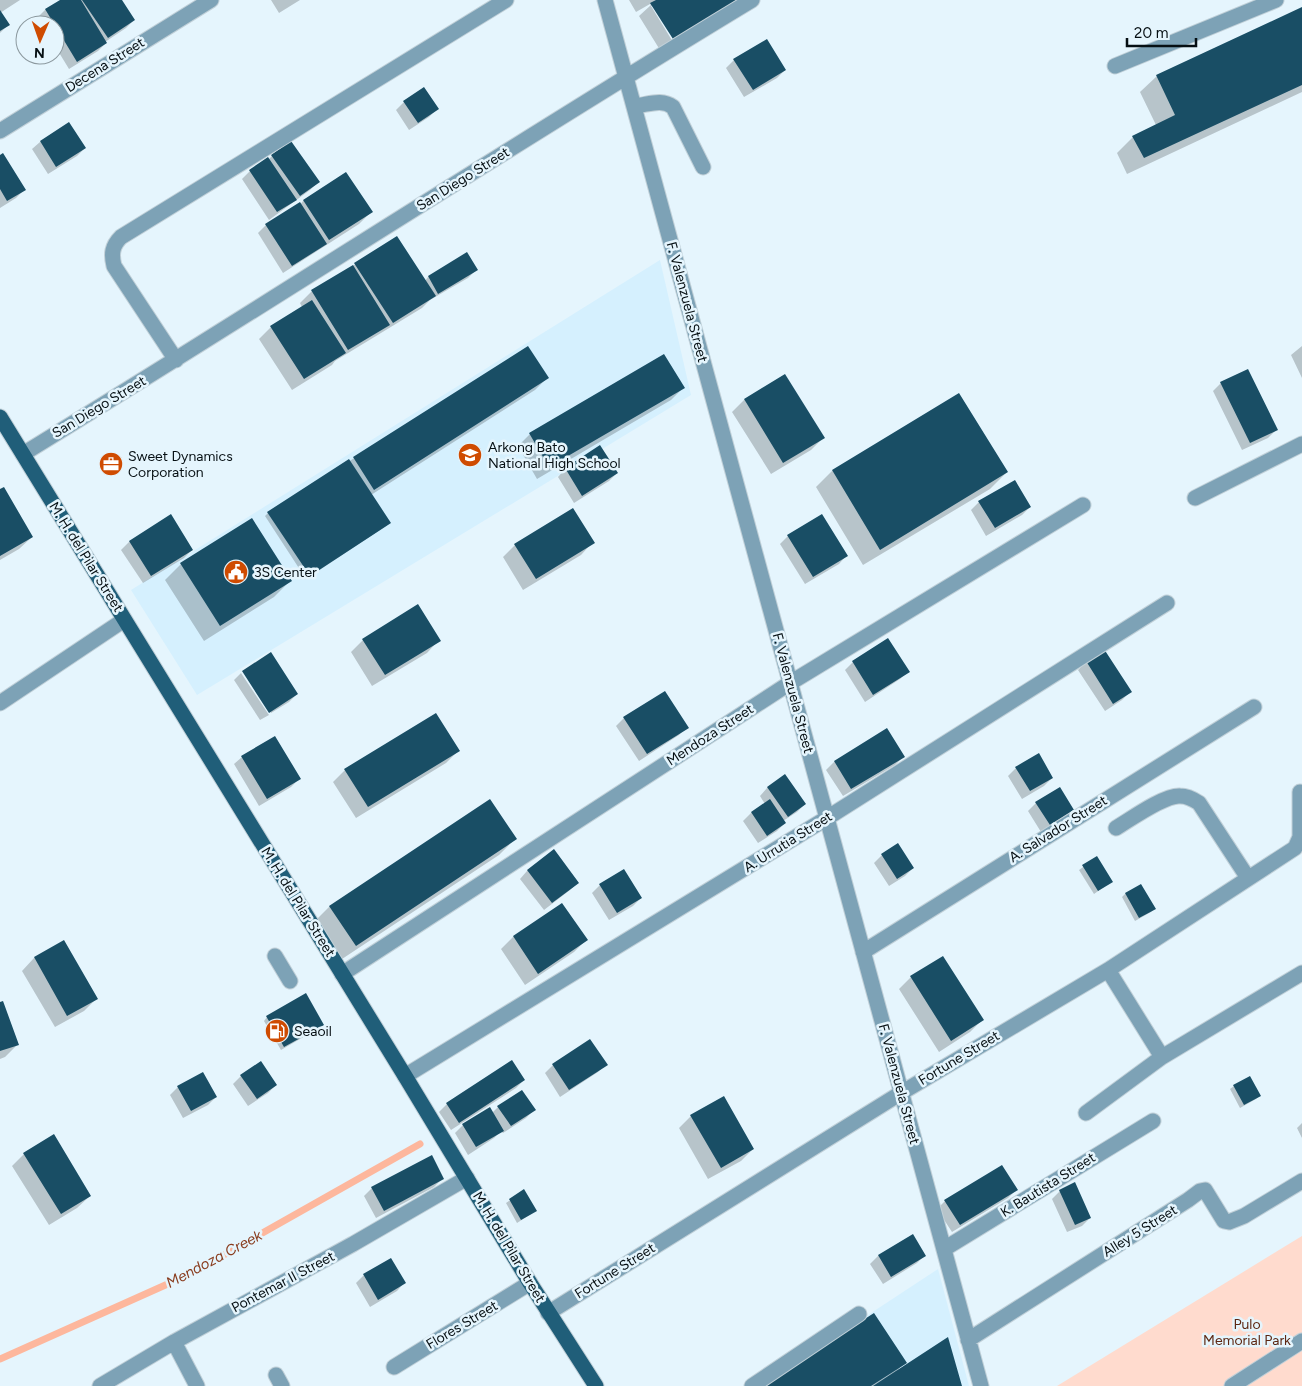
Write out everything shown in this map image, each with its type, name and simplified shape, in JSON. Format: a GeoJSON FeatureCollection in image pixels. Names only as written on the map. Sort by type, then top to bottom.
{"type":"FeatureCollection","features":[{"type":"Feature","properties":{"kind":"main road","name":"M. H. del Pilar Street"},"geometry":{"type":"LineString","coordinates":[[0,417],[530,1283],[596,1386]]}},
{"type":"Feature","properties":{"kind":"street","name":"Decena Street"},"geometry":{"type":"LineString","coordinates":[[0,131],[211,0]]}},
{"type":"Feature","properties":{"kind":"street"},"geometry":{"type":"LineString","coordinates":[[176,360],[114,266],[112,251],[121,236],[506,0]]}},
{"type":"Feature","properties":{"kind":"street","name":"F. Valenzuela Street"},"geometry":{"type":"LineString","coordinates":[[605,0],[981,1386]]}},
{"type":"Feature","properties":{"kind":"street","name":"San Diego Street"},"geometry":{"type":"LineString","coordinates":[[23,454],[176,360],[626,76],[752,0]]}},
{"type":"Feature","properties":{"kind":"street"},"geometry":{"type":"LineString","coordinates":[[1115,66],[1276,0]]}},
{"type":"Feature","properties":{"kind":"street"},"geometry":{"type":"LineString","coordinates":[[634,106],[660,102],[668,103],[673,107],[703,167]]}},
{"type":"Feature","properties":{"kind":"street"},"geometry":{"type":"LineString","coordinates":[[1195,498],[1302,444]]}},
{"type":"Feature","properties":{"kind":"street","name":"Mendoza Street"},"geometry":{"type":"LineString","coordinates":[[342,974],[790,683],[1083,505]]}},
{"type":"Feature","properties":{"kind":"street","name":"A. Urrutia Street"},"geometry":{"type":"LineString","coordinates":[[405,1076],[827,818],[1167,603]]}},
{"type":"Feature","properties":{"kind":"street"},"geometry":{"type":"LineString","coordinates":[[0,703],[124,620]]}},
{"type":"Feature","properties":{"kind":"street","name":"A. Salvador Street"},"geometry":{"type":"LineString","coordinates":[[863,952],[1254,707]]}},
{"type":"Feature","properties":{"kind":"street","name":"Fortune Street"},"geometry":{"type":"LineString","coordinates":[[548,1312],[901,1093],[1108,970],[1295,848],[1300,837],[1300,792]]}},
{"type":"Feature","properties":{"kind":"street"},"geometry":{"type":"LineString","coordinates":[[1116,828],[1164,800],[1179,796],[1191,798],[1199,803],[1248,878]]}},
{"type":"Feature","properties":{"kind":"street"},"geometry":{"type":"LineString","coordinates":[[275,956],[290,981]]}},
{"type":"Feature","properties":{"kind":"street"},"geometry":{"type":"LineString","coordinates":[[1108,970],[1162,1057]]}},
{"type":"Feature","properties":{"kind":"street"},"geometry":{"type":"LineString","coordinates":[[1086,1113],[1162,1057],[1302,973]]}},
{"type":"Feature","properties":{"kind":"street","name":"K. Bautista Street"},"geometry":{"type":"LineString","coordinates":[[944,1250],[1153,1121]]}},
{"type":"Feature","properties":{"kind":"street","name":"Pontemar II Street"},"geometry":{"type":"LineString","coordinates":[[100,1386],[174,1342],[353,1244],[467,1178]]}},
{"type":"Feature","properties":{"kind":"street","name":"Alley 5 Street"},"geometry":{"type":"LineString","coordinates":[[968,1340],[1200,1191],[1205,1190],[1224,1221],[1229,1222],[1244,1216],[1302,1181]]}},
{"type":"Feature","properties":{"kind":"street","name":"Flores Street"},"geometry":{"type":"LineString","coordinates":[[394,1367],[530,1283]]}},
{"type":"Feature","properties":{"kind":"street"},"geometry":{"type":"LineString","coordinates":[[752,1386],[859,1314]]}},
{"type":"Feature","properties":{"kind":"street"},"geometry":{"type":"LineString","coordinates":[[1232,1386],[1302,1341]]}},
{"type":"Feature","properties":{"kind":"street"},"geometry":{"type":"LineString","coordinates":[[174,1342],[197,1386]]}},
{"type":"Feature","properties":{"kind":"shaded area","name":"Arkong Bato National High School"},"geometry":{"type":"Polygon","coordinates":[[[660,260],[691,395],[197,695],[131,590],[660,260]]]}},
{"type":"Feature","properties":{"kind":"shaded area"},"geometry":{"type":"Polygon","coordinates":[[[938,1269],[969,1386],[760,1386],[938,1269]]]}},
{"type":"Feature","properties":{"kind":"green space","name":"Pulo Memorial Park"},"geometry":{"type":"Polygon","coordinates":[[[1302,1236],[1302,1386],[1057,1386],[1302,1236]]]}},
{"type":"Feature","properties":{"kind":"building"},"geometry":{"type":"Polygon","coordinates":[[[60,0],[81,0],[107,43],[77,62],[65,42],[65,15],[49,15],[45,9],[60,0]]]}},
{"type":"Feature","properties":{"kind":"building"},"geometry":{"type":"Polygon","coordinates":[[[82,0],[122,0],[135,20],[108,38],[82,0]]]}},
{"type":"Feature","properties":{"kind":"building"},"geometry":{"type":"Polygon","coordinates":[[[656,0],[737,0],[673,39],[650,3],[656,0]]]}},
{"type":"Feature","properties":{"kind":"building"},"geometry":{"type":"Polygon","coordinates":[[[1302,7],[1302,85],[1144,158],[1132,136],[1175,115],[1156,75],[1302,7]]]}},
{"type":"Feature","properties":{"kind":"building"},"geometry":{"type":"Polygon","coordinates":[[[0,10],[10,25],[0,31],[0,10]]]}},
{"type":"Feature","properties":{"kind":"building"},"geometry":{"type":"Polygon","coordinates":[[[767,39],[786,70],[753,90],[733,59],[767,39]]]}},
{"type":"Feature","properties":{"kind":"building"},"geometry":{"type":"Polygon","coordinates":[[[424,87],[439,109],[418,123],[403,101],[424,87]]]}},
{"type":"Feature","properties":{"kind":"building"},"geometry":{"type":"Polygon","coordinates":[[[69,122],[86,148],[56,167],[40,141],[69,122]]]}},
{"type":"Feature","properties":{"kind":"building"},"geometry":{"type":"Polygon","coordinates":[[[291,141],[320,182],[300,196],[271,155],[291,141]]]}},
{"type":"Feature","properties":{"kind":"building"},"geometry":{"type":"Polygon","coordinates":[[[3,153],[26,190],[7,201],[0,189],[0,155],[3,153]]]}},
{"type":"Feature","properties":{"kind":"building"},"geometry":{"type":"Polygon","coordinates":[[[268,157],[297,200],[277,212],[249,170],[268,157]]]}},
{"type":"Feature","properties":{"kind":"building"},"geometry":{"type":"Polygon","coordinates":[[[346,172],[373,212],[329,240],[303,200],[346,172]]]}},
{"type":"Feature","properties":{"kind":"building"},"geometry":{"type":"Polygon","coordinates":[[[300,202],[327,244],[292,266],[265,224],[300,202]]]}},
{"type":"Feature","properties":{"kind":"building"},"geometry":{"type":"Polygon","coordinates":[[[397,236],[436,296],[393,323],[354,263],[397,236]]]}},
{"type":"Feature","properties":{"kind":"building"},"geometry":{"type":"Polygon","coordinates":[[[467,252],[478,270],[438,294],[428,276],[467,252]]]}},
{"type":"Feature","properties":{"kind":"building"},"geometry":{"type":"Polygon","coordinates":[[[353,265],[390,325],[348,350],[311,290],[353,265]]]}},
{"type":"Feature","properties":{"kind":"building"},"geometry":{"type":"Polygon","coordinates":[[[312,300],[346,353],[304,379],[270,326],[312,300]]]}},
{"type":"Feature","properties":{"kind":"building"},"geometry":{"type":"Polygon","coordinates":[[[528,346],[549,378],[374,490],[353,457],[528,346]]]}},
{"type":"Feature","properties":{"kind":"building"},"geometry":{"type":"Polygon","coordinates":[[[664,354],[685,388],[549,467],[529,433],[664,354]]]}},
{"type":"Feature","properties":{"kind":"building"},"geometry":{"type":"Polygon","coordinates":[[[1248,369],[1278,430],[1250,443],[1220,382],[1248,369]]]}},
{"type":"Feature","properties":{"kind":"building"},"geometry":{"type":"Polygon","coordinates":[[[785,374],[825,438],[783,463],[744,399],[785,374]]]}},
{"type":"Feature","properties":{"kind":"building"},"geometry":{"type":"Polygon","coordinates":[[[959,393],[1008,472],[880,550],[832,470],[959,393]]]}},
{"type":"Feature","properties":{"kind":"building"},"geometry":{"type":"Polygon","coordinates":[[[600,445],[618,473],[582,496],[565,468],[600,445]]]}},
{"type":"Feature","properties":{"kind":"building"},"geometry":{"type":"Polygon","coordinates":[[[349,459],[391,523],[310,576],[267,512],[349,459]]]}},
{"type":"Feature","properties":{"kind":"building"},"geometry":{"type":"Polygon","coordinates":[[[1015,480],[1031,507],[995,528],[978,501],[1015,480]]]}},
{"type":"Feature","properties":{"kind":"building"},"geometry":{"type":"Polygon","coordinates":[[[4,487],[33,537],[0,556],[0,489],[4,487]]]}},
{"type":"Feature","properties":{"kind":"building"},"geometry":{"type":"Polygon","coordinates":[[[573,508],[595,543],[536,579],[514,544],[573,508]]]}},
{"type":"Feature","properties":{"kind":"building"},"geometry":{"type":"Polygon","coordinates":[[[171,514],[193,550],[151,576],[129,541],[171,514]]]}},
{"type":"Feature","properties":{"kind":"building"},"geometry":{"type":"Polygon","coordinates":[[[822,514],[848,556],[813,577],[787,535],[822,514]]]}},
{"type":"Feature","properties":{"kind":"building","name":"3S Center"},"geometry":{"type":"Polygon","coordinates":[[[252,518],[292,581],[220,626],[180,563],[252,518]]]}},
{"type":"Feature","properties":{"kind":"building"},"geometry":{"type":"Polygon","coordinates":[[[418,604],[441,641],[385,675],[362,639],[418,604]]]}},
{"type":"Feature","properties":{"kind":"building"},"geometry":{"type":"Polygon","coordinates":[[[888,638],[910,672],[873,695],[852,661],[888,638]]]}},
{"type":"Feature","properties":{"kind":"building"},"geometry":{"type":"Polygon","coordinates":[[[1104,649],[1132,692],[1113,704],[1086,661],[1104,649]]]}},
{"type":"Feature","properties":{"kind":"building"},"geometry":{"type":"Polygon","coordinates":[[[271,652],[298,694],[269,713],[242,671],[271,652]]]}},
{"type":"Feature","properties":{"kind":"building"},"geometry":{"type":"Polygon","coordinates":[[[665,691],[689,728],[647,754],[623,717],[665,691]]]}},
{"type":"Feature","properties":{"kind":"building"},"geometry":{"type":"Polygon","coordinates":[[[436,713],[460,751],[368,807],[344,769],[436,713]]]}},
{"type":"Feature","properties":{"kind":"building"},"geometry":{"type":"Polygon","coordinates":[[[887,728],[905,757],[851,789],[834,761],[887,728]]]}},
{"type":"Feature","properties":{"kind":"building"},"geometry":{"type":"Polygon","coordinates":[[[275,736],[301,779],[267,799],[241,756],[275,736]]]}},
{"type":"Feature","properties":{"kind":"building"},"geometry":{"type":"Polygon","coordinates":[[[1039,753],[1053,778],[1030,791],[1015,767],[1039,753]]]}},
{"type":"Feature","properties":{"kind":"building"},"geometry":{"type":"Polygon","coordinates":[[[785,774],[806,804],[788,817],[767,787],[785,774]]]}},
{"type":"Feature","properties":{"kind":"building"},"geometry":{"type":"Polygon","coordinates":[[[1060,787],[1074,810],[1050,825],[1035,802],[1060,787]]]}},
{"type":"Feature","properties":{"kind":"building"},"geometry":{"type":"Polygon","coordinates":[[[490,799],[517,839],[356,946],[329,906],[490,799]]]}},
{"type":"Feature","properties":{"kind":"building"},"geometry":{"type":"Polygon","coordinates":[[[770,799],[786,823],[767,836],[751,812],[770,799]]]}},
{"type":"Feature","properties":{"kind":"building"},"geometry":{"type":"Polygon","coordinates":[[[898,843],[914,868],[897,879],[881,854],[898,843]]]}},
{"type":"Feature","properties":{"kind":"building"},"geometry":{"type":"Polygon","coordinates":[[[554,849],[579,883],[552,903],[527,870],[554,849]]]}},
{"type":"Feature","properties":{"kind":"building"},"geometry":{"type":"Polygon","coordinates":[[[1097,856],[1113,882],[1098,891],[1082,865],[1097,856]]]}},
{"type":"Feature","properties":{"kind":"building"},"geometry":{"type":"Polygon","coordinates":[[[624,869],[642,898],[617,913],[599,884],[624,869]]]}},
{"type":"Feature","properties":{"kind":"building"},"geometry":{"type":"Polygon","coordinates":[[[1141,884],[1156,909],[1139,918],[1125,893],[1141,884]]]}},
{"type":"Feature","properties":{"kind":"building"},"geometry":{"type":"Polygon","coordinates":[[[562,903],[588,940],[538,974],[513,936],[562,903]]]}},
{"type":"Feature","properties":{"kind":"building"},"geometry":{"type":"Polygon","coordinates":[[[64,940],[98,999],[67,1016],[34,957],[64,940]]]}},
{"type":"Feature","properties":{"kind":"building"},"geometry":{"type":"Polygon","coordinates":[[[943,956],[984,1020],[951,1041],[910,976],[943,956]]]}},
{"type":"Feature","properties":{"kind":"building"},"geometry":{"type":"Polygon","coordinates":[[[306,993],[324,1025],[284,1047],[266,1016],[306,993]]]}},
{"type":"Feature","properties":{"kind":"building"},"geometry":{"type":"Polygon","coordinates":[[[3,1001],[19,1045],[0,1051],[0,1002],[3,1001]]]}},
{"type":"Feature","properties":{"kind":"building"},"geometry":{"type":"Polygon","coordinates":[[[590,1039],[608,1065],[569,1090],[552,1064],[590,1039]]]}},
{"type":"Feature","properties":{"kind":"building"},"geometry":{"type":"Polygon","coordinates":[[[512,1060],[525,1080],[459,1123],[446,1103],[512,1060]]]}},
{"type":"Feature","properties":{"kind":"building"},"geometry":{"type":"Polygon","coordinates":[[[261,1061],[277,1085],[257,1099],[240,1075],[261,1061]]]}},
{"type":"Feature","properties":{"kind":"building"},"geometry":{"type":"Polygon","coordinates":[[[203,1072],[217,1097],[191,1111],[177,1086],[203,1072]]]}},
{"type":"Feature","properties":{"kind":"building"},"geometry":{"type":"Polygon","coordinates":[[[1250,1076],[1261,1096],[1244,1105],[1233,1085],[1250,1076]]]}},
{"type":"Feature","properties":{"kind":"building"},"geometry":{"type":"Polygon","coordinates":[[[522,1090],[536,1110],[511,1126],[497,1106],[522,1090]]]}},
{"type":"Feature","properties":{"kind":"building"},"geometry":{"type":"Polygon","coordinates":[[[724,1096],[754,1149],[721,1168],[690,1115],[724,1096]]]}},
{"type":"Feature","properties":{"kind":"building"},"geometry":{"type":"Polygon","coordinates":[[[490,1107],[504,1131],[476,1147],[462,1124],[490,1107]]]}},
{"type":"Feature","properties":{"kind":"building"},"geometry":{"type":"Polygon","coordinates":[[[54,1134],[91,1196],[61,1214],[23,1153],[54,1134]]]}},
{"type":"Feature","properties":{"kind":"building"},"geometry":{"type":"Polygon","coordinates":[[[432,1155],[444,1179],[384,1211],[371,1187],[432,1155]]]}},
{"type":"Feature","properties":{"kind":"building"},"geometry":{"type":"Polygon","coordinates":[[[1002,1165],[1018,1190],[960,1225],[944,1200],[1002,1165]]]}},
{"type":"Feature","properties":{"kind":"building"},"geometry":{"type":"Polygon","coordinates":[[[1075,1182],[1091,1218],[1075,1225],[1059,1190],[1075,1182]]]}},
{"type":"Feature","properties":{"kind":"building"},"geometry":{"type":"Polygon","coordinates":[[[524,1189],[537,1211],[521,1220],[509,1199],[524,1189]]]}},
{"type":"Feature","properties":{"kind":"building"},"geometry":{"type":"Polygon","coordinates":[[[913,1234],[926,1256],[891,1277],[878,1255],[913,1234]]]}},
{"type":"Feature","properties":{"kind":"building"},"geometry":{"type":"Polygon","coordinates":[[[391,1258],[406,1283],[378,1300],[363,1274],[391,1258]]]}},
{"type":"Feature","properties":{"kind":"building"},"geometry":{"type":"Polygon","coordinates":[[[874,1313],[907,1363],[871,1386],[761,1386],[874,1313]]]}},
{"type":"Feature","properties":{"kind":"building"},"geometry":{"type":"Polygon","coordinates":[[[948,1337],[962,1386],[873,1386],[948,1337]]]}},
{"type":"Feature","properties":{"kind":"waterway","name":"Mendoza Creek"},"geometry":{"type":"LineString","coordinates":[[0,1359],[190,1274],[420,1144]]}},
{"type":"Feature","properties":{"kind":"place","name":"Arkong Bato National High School"},"geometry":{"type":"Point","coordinates":[470,455]}},
{"type":"Feature","properties":{"kind":"place","name":"Sweet Dynamics Corporation"},"geometry":{"type":"Point","coordinates":[111,464]}},
{"type":"Feature","properties":{"kind":"place","name":"3S Center"},"geometry":{"type":"Point","coordinates":[236,572]}},
{"type":"Feature","properties":{"kind":"place","name":"Seaoil"},"geometry":{"type":"Point","coordinates":[277,1031]}}]}
